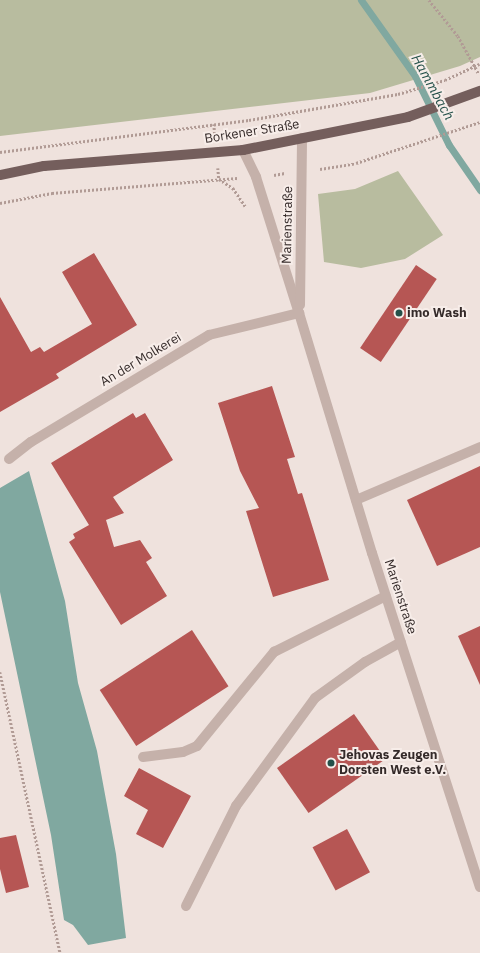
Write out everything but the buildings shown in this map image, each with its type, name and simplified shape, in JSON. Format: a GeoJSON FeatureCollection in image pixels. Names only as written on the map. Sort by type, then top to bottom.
{"type":"FeatureCollection","features":[{"type":"Feature","properties":{"kind":"main road","name":"Borkener Straße"},"geometry":{"type":"LineString","coordinates":[[0,175],[44,166],[243,150],[408,117],[458,101],[480,92]]}},
{"type":"Feature","properties":{"kind":"street","name":"Marienstraße"},"geometry":{"type":"LineString","coordinates":[[300,313],[302,138]]}},
{"type":"Feature","properties":{"kind":"street","name":"Marienstraße"},"geometry":{"type":"LineString","coordinates":[[243,150],[256,177],[300,313],[386,596],[480,887]]}},
{"type":"Feature","properties":{"kind":"street","name":"An der Molkerei"},"geometry":{"type":"LineString","coordinates":[[9,459],[30,442],[209,335],[300,313]]}},
{"type":"Feature","properties":{"kind":"street"},"geometry":{"type":"LineString","coordinates":[[356,500],[480,447]]}},
{"type":"Feature","properties":{"kind":"street"},"geometry":{"type":"LineString","coordinates":[[143,757],[183,752],[197,746],[274,652],[386,596]]}},
{"type":"Feature","properties":{"kind":"street"},"geometry":{"type":"LineString","coordinates":[[186,906],[236,806],[315,698],[365,662],[401,642]]}},
{"type":"Feature","properties":{"kind":"path"},"geometry":{"type":"LineString","coordinates":[[429,0],[458,36],[480,77]]}},
{"type":"Feature","properties":{"kind":"path"},"geometry":{"type":"LineString","coordinates":[[0,152],[249,120],[398,94],[444,80],[480,64]]}},
{"type":"Feature","properties":{"kind":"path"},"geometry":{"type":"LineString","coordinates":[[0,203],[52,193],[256,177],[302,172],[356,163],[480,122]]}},
{"type":"Feature","properties":{"kind":"path"},"geometry":{"type":"LineString","coordinates":[[0,672],[60,953]]}},
{"type":"Feature","properties":{"kind":"green space"},"geometry":{"type":"Polygon","coordinates":[[[0,0],[480,0],[480,57],[460,66],[370,93],[0,136],[0,0]]]}},
{"type":"Feature","properties":{"kind":"green space"},"geometry":{"type":"Polygon","coordinates":[[[398,171],[443,235],[405,259],[361,268],[324,262],[318,194],[355,189],[398,171]]]}},
{"type":"Feature","properties":{"kind":"water"},"geometry":{"type":"Polygon","coordinates":[[[29,471],[65,601],[78,683],[97,751],[116,854],[126,938],[88,945],[73,925],[64,920],[51,835],[0,592],[0,488],[29,471]]]}},
{"type":"Feature","properties":{"kind":"waterway","name":"Hammbach"},"geometry":{"type":"LineString","coordinates":[[361,0],[415,76],[449,145],[480,190]]}},
{"type":"Feature","properties":{"kind":"place","name":"imo Wash"},"geometry":{"type":"Point","coordinates":[399,313]}},
{"type":"Feature","properties":{"kind":"place","name":"Jehovas Zeugen Dorsten West e.V."},"geometry":{"type":"Point","coordinates":[331,763]}}]}
